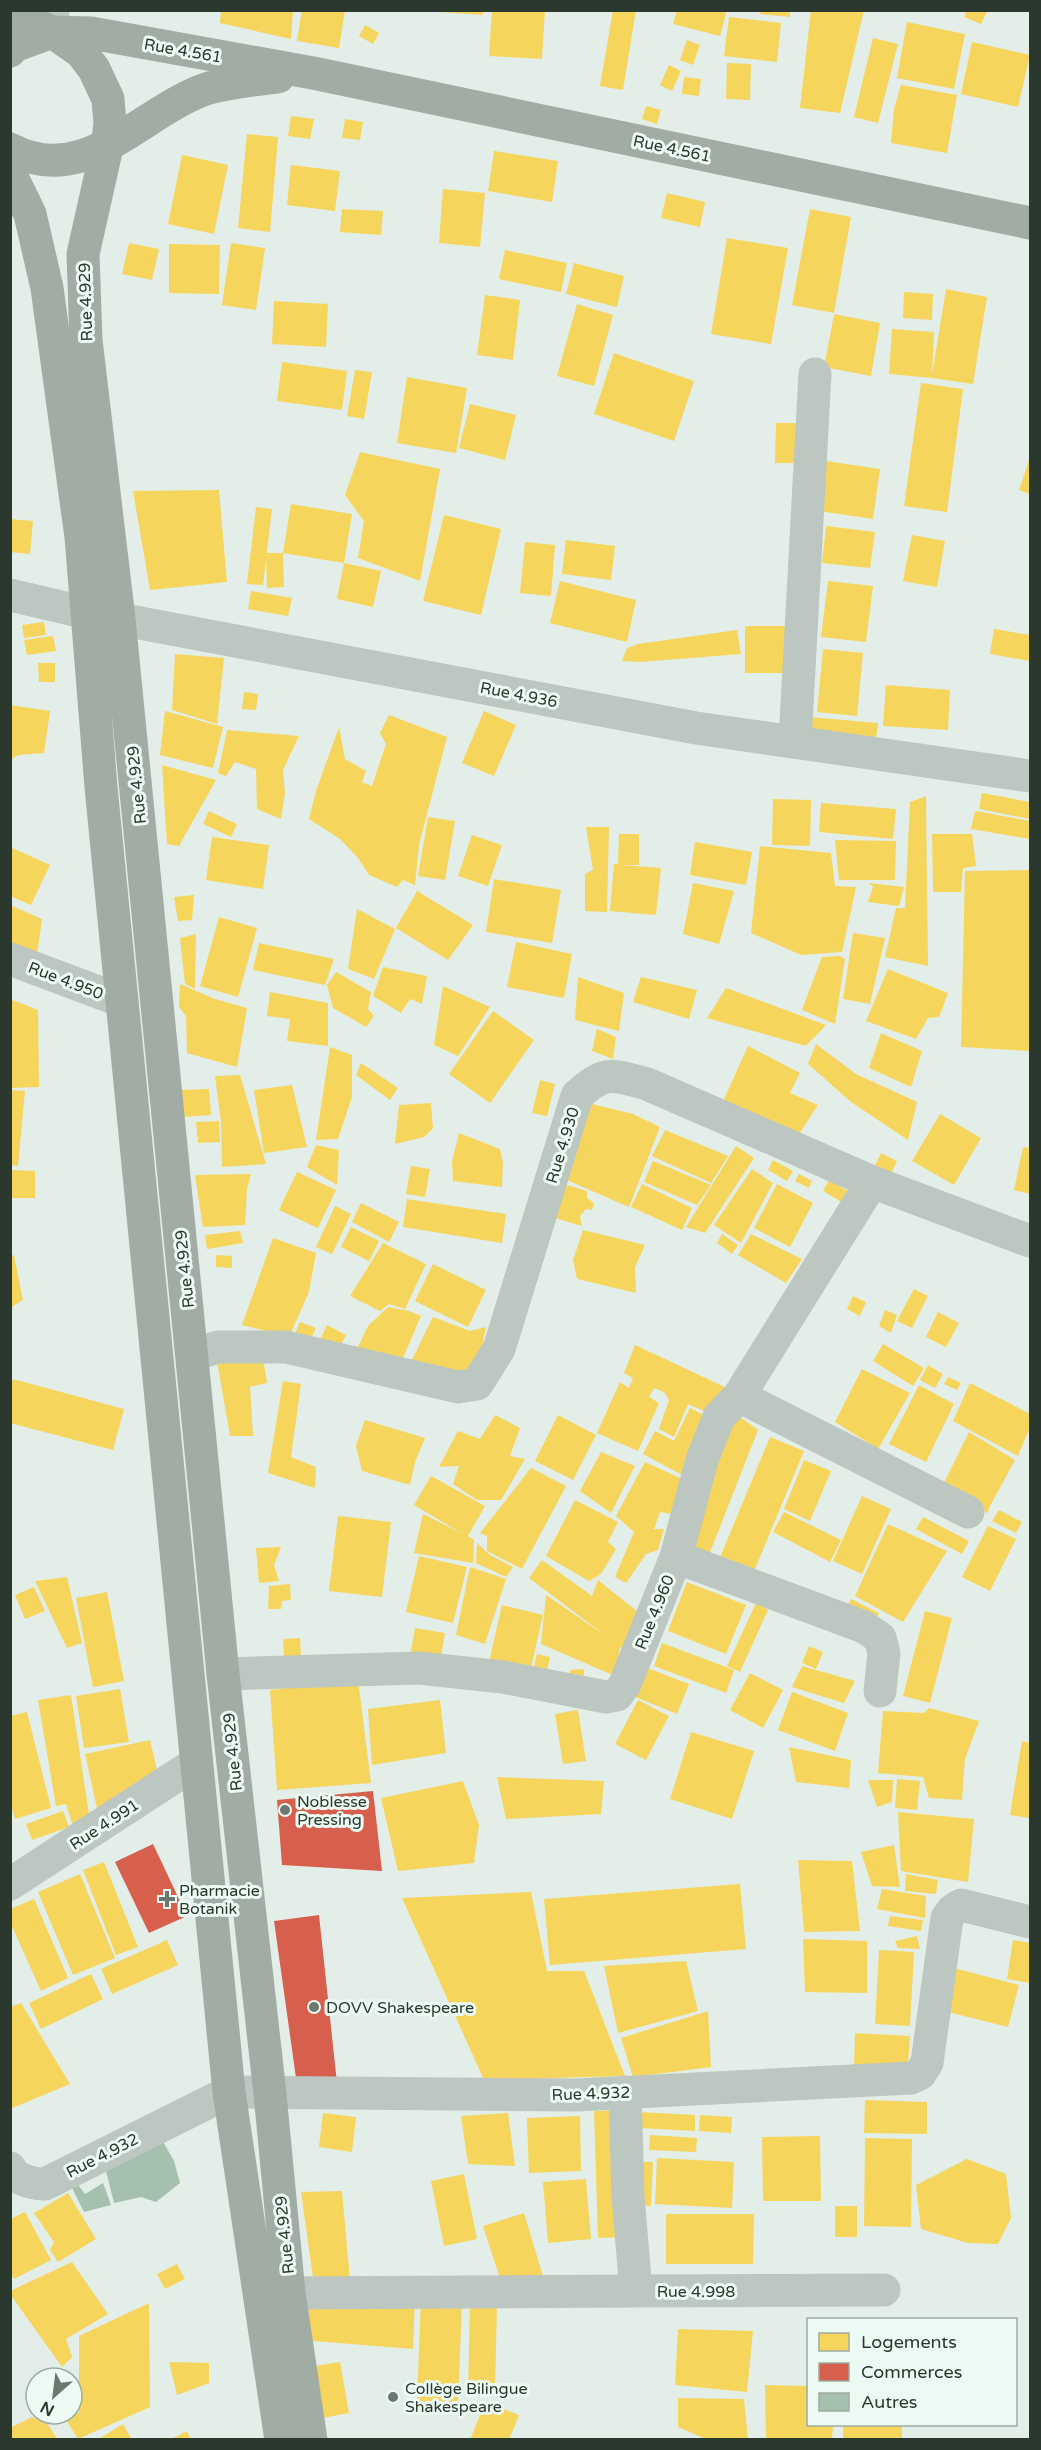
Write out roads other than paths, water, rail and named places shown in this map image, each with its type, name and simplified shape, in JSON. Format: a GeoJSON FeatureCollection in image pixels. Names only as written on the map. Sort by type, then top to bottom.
{"type":"FeatureCollection","features":[{"type":"Feature","properties":{"kind":"main road","name":"Rue 4.561"},"geometry":{"type":"LineString","coordinates":[[10,14],[53,21],[91,33],[313,73],[1030,222]]}},
{"type":"Feature","properties":{"kind":"main road","name":"Rue 4.561"},"geometry":{"type":"LineString","coordinates":[[53,21],[94,69],[108,99]]}},
{"type":"Feature","properties":{"kind":"main road"},"geometry":{"type":"LineString","coordinates":[[10,51],[14,46],[53,21]]}},
{"type":"Feature","properties":{"kind":"main road","name":"Rue 4.561"},"geometry":{"type":"LineString","coordinates":[[10,149],[24,157],[51,161],[77,159],[107,147],[138,126],[205,90],[236,82],[313,73]]}},
{"type":"Feature","properties":{"kind":"main road","name":"Rue 4.929"},"geometry":{"type":"LineString","coordinates":[[108,99],[110,124],[107,147],[84,254],[86,340],[119,619],[223,1674],[290,2293],[311,2439]]}},
{"type":"Feature","properties":{"kind":"main road","name":"Rue 4.929"},"geometry":{"type":"LineString","coordinates":[[10,173],[30,214],[47,288],[81,537],[101,787],[229,2092],[282,2439]]}},
{"type":"Feature","properties":{"kind":"street"},"geometry":{"type":"LineString","coordinates":[[795,742],[815,374]]}},
{"type":"Feature","properties":{"kind":"street","name":"Rue 4.936"},"geometry":{"type":"LineString","coordinates":[[10,595],[87,613],[696,728],[1030,776]]}},
{"type":"Feature","properties":{"kind":"street","name":"Rue 4.950"},"geometry":{"type":"LineString","coordinates":[[10,959],[122,1001]]}},
{"type":"Feature","properties":{"kind":"street","name":"Rue 4.930"},"geometry":{"type":"LineString","coordinates":[[192,1355],[218,1347],[286,1347],[458,1387],[477,1384],[499,1349],[577,1096],[592,1082],[611,1074],[647,1084],[872,1182],[1030,1241]]}},
{"type":"Feature","properties":{"kind":"street","name":"Rue 4.960"},"geometry":{"type":"LineString","coordinates":[[223,1674],[419,1668],[503,1677],[606,1697],[617,1695],[625,1684],[676,1557],[702,1460],[719,1417],[739,1396],[872,1182]]}},
{"type":"Feature","properties":{"kind":"street"},"geometry":{"type":"LineString","coordinates":[[739,1396],[968,1512]]}},
{"type":"Feature","properties":{"kind":"street"},"geometry":{"type":"LineString","coordinates":[[676,1557],[864,1628],[880,1638],[884,1653],[880,1691]]}},
{"type":"Feature","properties":{"kind":"street","name":"Rue 4.991"},"geometry":{"type":"LineString","coordinates":[[10,1884],[196,1763]]}},
{"type":"Feature","properties":{"kind":"street","name":"Rue 4.932"},"geometry":{"type":"LineString","coordinates":[[22,2176],[45,2184],[229,2092],[576,2095],[911,2078],[920,2074],[927,2063],[947,1918],[952,1910],[962,1905],[1030,1922]]}},
{"type":"Feature","properties":{"kind":"street","name":"Rue 4.998"},"geometry":{"type":"LineString","coordinates":[[625,2092],[628,2196],[636,2291],[884,2289]]}},
{"type":"Feature","properties":{"kind":"street"},"geometry":{"type":"LineString","coordinates":[[290,2293],[636,2291]]}},
{"type":"Feature","properties":{"kind":"place","name":"Noblesse Pressing"},"geometry":{"type":"Point","coordinates":[285,1810]}},
{"type":"Feature","properties":{"kind":"place","name":"Pharmacie Botanik"},"geometry":{"type":"Point","coordinates":[167,1899]}},
{"type":"Feature","properties":{"kind":"place","name":"DOVV Shakespeare"},"geometry":{"type":"Point","coordinates":[314,2007]}},
{"type":"Feature","properties":{"kind":"place","name":"Collège Bilingue Shakespeare"},"geometry":{"type":"Point","coordinates":[393,2397]}}]}
